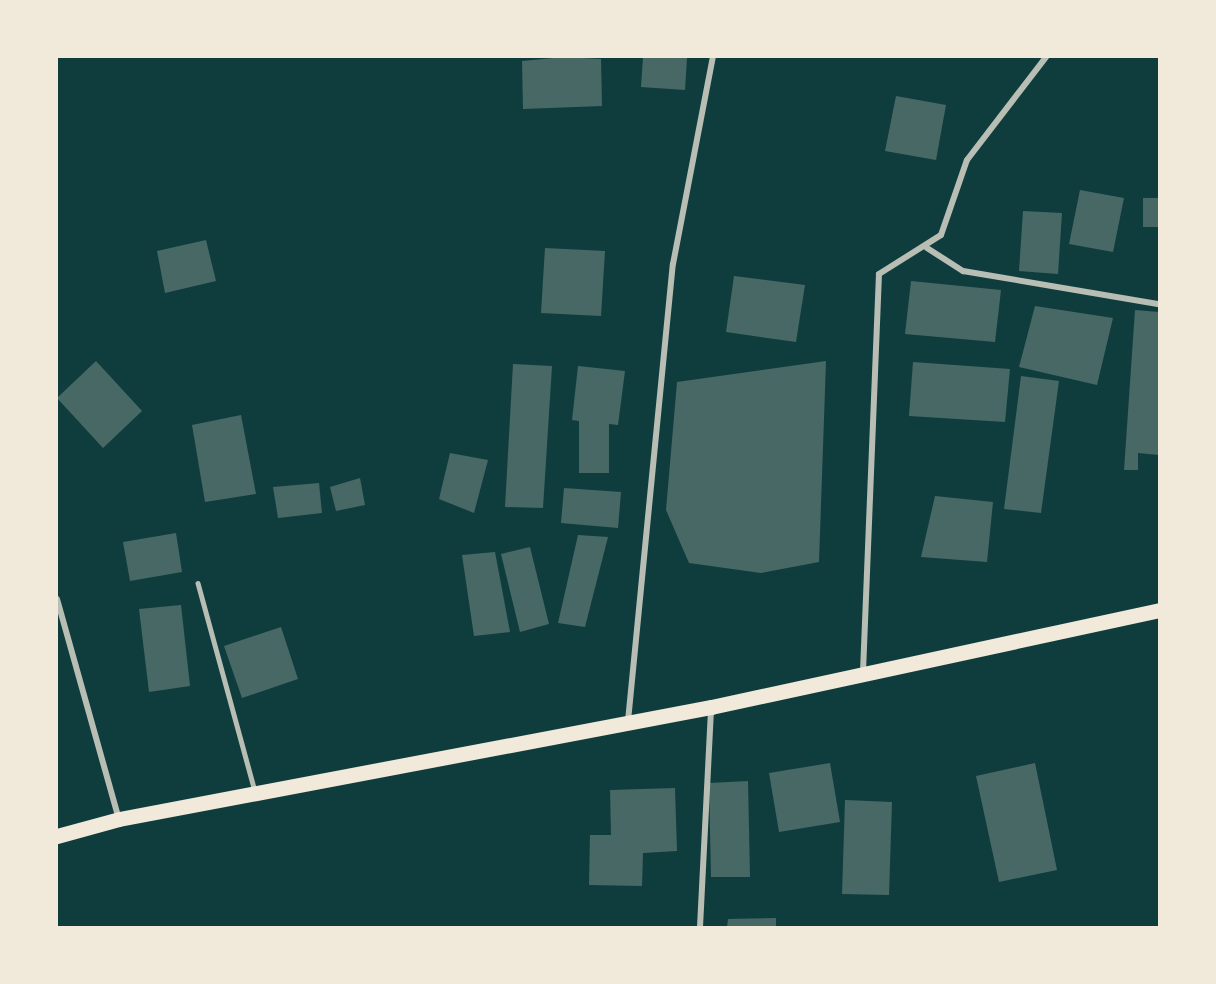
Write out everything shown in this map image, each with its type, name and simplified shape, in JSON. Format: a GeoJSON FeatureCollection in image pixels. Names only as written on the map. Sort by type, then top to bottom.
{"type":"FeatureCollection","features":[{"type":"Feature","properties":{"kind":"main road"},"geometry":{"type":"LineString","coordinates":[[57,836],[119,819],[628,721],[711,708],[1159,610]]}},
{"type":"Feature","properties":{"kind":"street"},"geometry":{"type":"LineString","coordinates":[[628,721],[673,264],[713,57]]}},
{"type":"Feature","properties":{"kind":"street"},"geometry":{"type":"LineString","coordinates":[[863,673],[875,290],[886,264],[927,248],[949,217],[967,160],[1046,57]]}},
{"type":"Feature","properties":{"kind":"street"},"geometry":{"type":"LineString","coordinates":[[927,248],[963,271],[1159,304]]}},
{"type":"Feature","properties":{"kind":"street"},"geometry":{"type":"LineString","coordinates":[[57,599],[119,819]]}},
{"type":"Feature","properties":{"kind":"street"},"geometry":{"type":"LineString","coordinates":[[700,927],[711,708]]}},
{"type":"Feature","properties":{"kind":"lane"},"geometry":{"type":"LineString","coordinates":[[198,583],[256,793]]}},
{"type":"Feature","properties":{"kind":"building"},"geometry":{"type":"Polygon","coordinates":[[[564,57],[601,59],[602,106],[523,109],[522,61],[564,57]]]}},
{"type":"Feature","properties":{"kind":"building"},"geometry":{"type":"Polygon","coordinates":[[[643,57],[687,58],[685,90],[641,87],[643,57]]]}},
{"type":"Feature","properties":{"kind":"building"},"geometry":{"type":"Polygon","coordinates":[[[896,96],[946,105],[936,160],[885,151],[896,96]]]}},
{"type":"Feature","properties":{"kind":"building"},"geometry":{"type":"Polygon","coordinates":[[[1080,190],[1124,198],[1113,252],[1069,244],[1080,190]]]}},
{"type":"Feature","properties":{"kind":"building"},"geometry":{"type":"Polygon","coordinates":[[[1143,198],[1159,198],[1159,227],[1143,227],[1143,198]]]}},
{"type":"Feature","properties":{"kind":"building"},"geometry":{"type":"Polygon","coordinates":[[[1023,211],[1062,213],[1058,274],[1019,271],[1023,211]]]}},
{"type":"Feature","properties":{"kind":"building"},"geometry":{"type":"Polygon","coordinates":[[[206,240],[216,281],[165,293],[157,251],[206,240]]]}},
{"type":"Feature","properties":{"kind":"building"},"geometry":{"type":"Polygon","coordinates":[[[545,248],[605,251],[601,316],[541,313],[545,248]]]}},
{"type":"Feature","properties":{"kind":"building"},"geometry":{"type":"Polygon","coordinates":[[[734,276],[805,285],[796,342],[726,332],[734,276]]]}},
{"type":"Feature","properties":{"kind":"building"},"geometry":{"type":"Polygon","coordinates":[[[911,281],[1001,290],[995,342],[905,334],[911,281]]]}},
{"type":"Feature","properties":{"kind":"building"},"geometry":{"type":"Polygon","coordinates":[[[1035,306],[1113,318],[1097,385],[1019,367],[1035,306]]]}},
{"type":"Feature","properties":{"kind":"building"},"geometry":{"type":"Polygon","coordinates":[[[1135,310],[1159,312],[1159,455],[1138,453],[1138,470],[1124,470],[1135,310]]]}},
{"type":"Feature","properties":{"kind":"building"},"geometry":{"type":"Polygon","coordinates":[[[96,361],[142,411],[103,448],[57,398],[96,361]]]}},
{"type":"Feature","properties":{"kind":"building"},"geometry":{"type":"Polygon","coordinates":[[[826,361],[819,562],[761,573],[689,563],[666,510],[677,382],[826,361]]]}},
{"type":"Feature","properties":{"kind":"building"},"geometry":{"type":"Polygon","coordinates":[[[913,362],[1010,369],[1005,422],[909,416],[913,362]]]}},
{"type":"Feature","properties":{"kind":"building"},"geometry":{"type":"Polygon","coordinates":[[[513,364],[552,366],[543,508],[505,507],[513,364]]]}},
{"type":"Feature","properties":{"kind":"building"},"geometry":{"type":"Polygon","coordinates":[[[578,366],[625,371],[618,425],[609,424],[609,473],[579,473],[579,421],[572,420],[578,366]]]}},
{"type":"Feature","properties":{"kind":"building"},"geometry":{"type":"Polygon","coordinates":[[[1021,376],[1059,381],[1041,513],[1004,509],[1021,376]]]}},
{"type":"Feature","properties":{"kind":"building"},"geometry":{"type":"Polygon","coordinates":[[[241,415],[256,494],[205,502],[192,425],[241,415]]]}},
{"type":"Feature","properties":{"kind":"building"},"geometry":{"type":"Polygon","coordinates":[[[450,453],[488,460],[474,513],[439,499],[450,453]]]}},
{"type":"Feature","properties":{"kind":"building"},"geometry":{"type":"Polygon","coordinates":[[[360,478],[365,505],[336,511],[330,487],[360,478]]]}},
{"type":"Feature","properties":{"kind":"building"},"geometry":{"type":"Polygon","coordinates":[[[319,483],[322,513],[278,518],[273,487],[319,483]]]}},
{"type":"Feature","properties":{"kind":"building"},"geometry":{"type":"Polygon","coordinates":[[[564,488],[621,492],[618,528],[561,523],[564,488]]]}},
{"type":"Feature","properties":{"kind":"building"},"geometry":{"type":"Polygon","coordinates":[[[935,496],[993,502],[987,562],[921,557],[935,496]]]}},
{"type":"Feature","properties":{"kind":"building"},"geometry":{"type":"Polygon","coordinates":[[[176,533],[182,572],[130,581],[123,542],[176,533]]]}},
{"type":"Feature","properties":{"kind":"building"},"geometry":{"type":"Polygon","coordinates":[[[578,535],[608,537],[585,627],[558,623],[578,535]]]}},
{"type":"Feature","properties":{"kind":"building"},"geometry":{"type":"Polygon","coordinates":[[[530,547],[549,624],[520,632],[501,554],[530,547]]]}},
{"type":"Feature","properties":{"kind":"building"},"geometry":{"type":"Polygon","coordinates":[[[495,552],[510,632],[474,636],[462,555],[495,552]]]}},
{"type":"Feature","properties":{"kind":"building"},"geometry":{"type":"Polygon","coordinates":[[[181,605],[190,686],[149,692],[139,609],[181,605]]]}},
{"type":"Feature","properties":{"kind":"building"},"geometry":{"type":"Polygon","coordinates":[[[281,627],[298,679],[242,698],[224,646],[281,627]]]}},
{"type":"Feature","properties":{"kind":"building"},"geometry":{"type":"Polygon","coordinates":[[[830,763],[840,822],[779,832],[769,773],[830,763]]]}},
{"type":"Feature","properties":{"kind":"building"},"geometry":{"type":"Polygon","coordinates":[[[1035,763],[1057,870],[999,882],[976,776],[1035,763]]]}},
{"type":"Feature","properties":{"kind":"building"},"geometry":{"type":"Polygon","coordinates":[[[748,781],[750,877],[711,877],[709,783],[748,781]]]}},
{"type":"Feature","properties":{"kind":"building"},"geometry":{"type":"Polygon","coordinates":[[[675,788],[677,851],[643,853],[642,886],[589,885],[590,835],[611,835],[610,790],[675,788]]]}},
{"type":"Feature","properties":{"kind":"building"},"geometry":{"type":"Polygon","coordinates":[[[845,800],[892,802],[889,895],[842,894],[845,800]]]}},
{"type":"Feature","properties":{"kind":"building"},"geometry":{"type":"Polygon","coordinates":[[[776,918],[776,927],[727,927],[728,919],[776,918]]]}}]}
